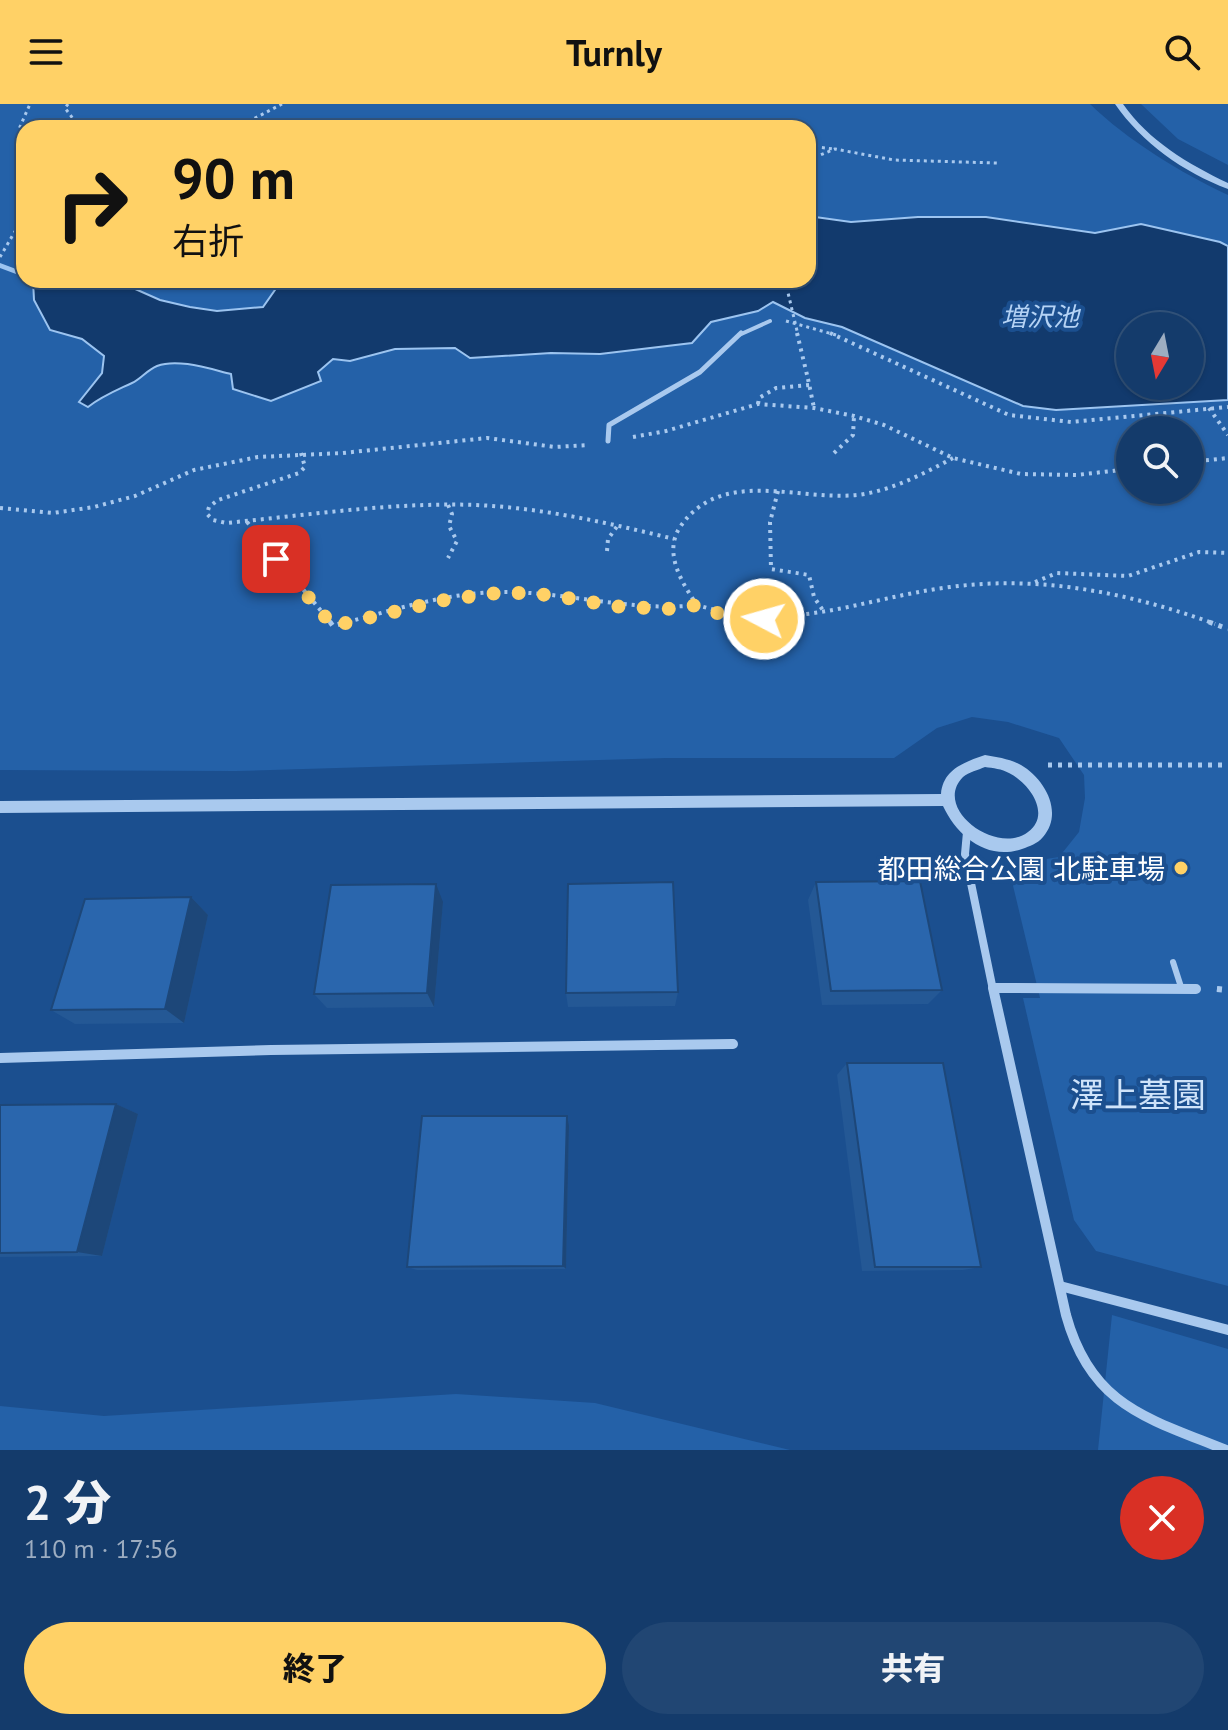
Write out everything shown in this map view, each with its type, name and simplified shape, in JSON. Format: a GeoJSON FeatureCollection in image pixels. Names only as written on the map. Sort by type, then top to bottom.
{"type":"FeatureCollection","features":[{"type":"Feature","properties":{"kind":"street"},"geometry":{"type":"LineString","coordinates":[[1119,104],[1155,142],[1193,168],[1228,186]]}},
{"type":"Feature","properties":{"kind":"street"},"geometry":{"type":"LineString","coordinates":[[985,761],[1017,770],[1040,792],[1046,806],[1046,820],[1040,832],[1029,840],[1014,845],[998,845],[967,832],[946,800],[950,781],[958,771],[985,761]]}},
{"type":"Feature","properties":{"kind":"street"},"geometry":{"type":"LineString","coordinates":[[0,807],[946,800]]}},
{"type":"Feature","properties":{"kind":"street"},"geometry":{"type":"LineString","coordinates":[[967,832],[965,854],[1076,1349],[1090,1373],[1109,1393],[1151,1418],[1226,1450]]}},
{"type":"Feature","properties":{"kind":"street"},"geometry":{"type":"LineString","coordinates":[[994,988],[1196,989]]}},
{"type":"Feature","properties":{"kind":"street"},"geometry":{"type":"LineString","coordinates":[[0,1058],[271,1050],[733,1044]]}},
{"type":"Feature","properties":{"kind":"street"},"geometry":{"type":"LineString","coordinates":[[1060,1286],[1228,1330]]}},
{"type":"Feature","properties":{"kind":"lane"},"geometry":{"type":"LineString","coordinates":[[608,441],[609,425],[633,406],[711,363],[728,342],[754,324],[770,321]]}},
{"type":"Feature","properties":{"kind":"lane"},"geometry":{"type":"LineString","coordinates":[[1173,962],[1182,990]]}},
{"type":"Feature","properties":{"kind":"path"},"geometry":{"type":"LineString","coordinates":[[251,120],[282,104]]}},
{"type":"Feature","properties":{"kind":"path"},"geometry":{"type":"LineString","coordinates":[[816,147],[894,160],[997,163]]}},
{"type":"Feature","properties":{"kind":"path"},"geometry":{"type":"LineString","coordinates":[[816,157],[835,149]]}},
{"type":"Feature","properties":{"kind":"path"},"geometry":{"type":"LineString","coordinates":[[0,257],[16,230]]}},
{"type":"Feature","properties":{"kind":"path"},"geometry":{"type":"LineString","coordinates":[[787,288],[814,408]]}},
{"type":"Feature","properties":{"kind":"path"},"geometry":{"type":"LineString","coordinates":[[770,321],[812,326],[840,336],[1009,415],[1071,422],[1228,407]]}},
{"type":"Feature","properties":{"kind":"path"},"geometry":{"type":"LineString","coordinates":[[758,404],[759,398],[776,388],[809,382]]}},
{"type":"Feature","properties":{"kind":"path"},"geometry":{"type":"LineString","coordinates":[[0,508],[53,513],[94,507],[135,496],[194,470],[258,457],[343,453],[487,438],[555,447],[608,441],[666,431],[758,404],[814,408],[854,416],[884,425],[953,458],[1021,474],[1054,476],[1116,470]]}},
{"type":"Feature","properties":{"kind":"path"},"geometry":{"type":"LineString","coordinates":[[1209,408],[1228,435]]}},
{"type":"Feature","properties":{"kind":"path"},"geometry":{"type":"LineString","coordinates":[[834,453],[853,435],[854,416]]}},
{"type":"Feature","properties":{"kind":"path"},"geometry":{"type":"LineString","coordinates":[[301,453],[305,467],[299,473],[218,500],[209,507],[207,514],[213,520],[247,522],[319,512],[448,505],[523,508],[580,516],[674,539]]}},
{"type":"Feature","properties":{"kind":"path"},"geometry":{"type":"LineString","coordinates":[[697,605],[676,568],[674,539],[690,512],[718,497],[743,490],[855,496],[891,489],[953,458]]}},
{"type":"Feature","properties":{"kind":"path"},"geometry":{"type":"LineString","coordinates":[[1204,461],[1228,458]]}},
{"type":"Feature","properties":{"kind":"path"},"geometry":{"type":"LineString","coordinates":[[778,491],[770,522],[771,569],[809,575],[814,597],[824,612]]}},
{"type":"Feature","properties":{"kind":"path"},"geometry":{"type":"LineString","coordinates":[[448,505],[452,514],[449,526],[457,541],[448,558]]}},
{"type":"Feature","properties":{"kind":"path"},"geometry":{"type":"LineString","coordinates":[[247,522],[333,626],[445,600],[505,592],[549,595],[621,607],[673,609],[697,605],[720,614],[752,619],[824,612],[948,587],[1033,583],[1075,586],[1113,594],[1228,629]]}},
{"type":"Feature","properties":{"kind":"path"},"geometry":{"type":"LineString","coordinates":[[607,551],[608,539],[618,525]]}},
{"type":"Feature","properties":{"kind":"path"},"geometry":{"type":"LineString","coordinates":[[1033,583],[1057,573],[1128,576],[1199,552],[1228,553]]}},
{"type":"Feature","properties":{"kind":"path"},"geometry":{"type":"LineString","coordinates":[[1047,765],[1228,765]]}},
{"type":"Feature","properties":{"kind":"green space","name":"澤上墓園"},"geometry":{"type":"Polygon","coordinates":[[[0,104],[1090,104],[1155,155],[1228,195],[1228,1286],[1096,1251],[1074,1220],[1023,998],[1040,998],[1008,865],[1059,857],[1079,832],[1085,798],[1084,775],[1059,738],[1008,722],[972,717],[937,728],[894,758],[666,758],[236,771],[0,770],[0,104]]]}},
{"type":"Feature","properties":{"kind":"green space"},"geometry":{"type":"Polygon","coordinates":[[[1141,104],[1228,104],[1228,165],[1178,139],[1141,104]]]}},
{"type":"Feature","properties":{"kind":"green space"},"geometry":{"type":"Polygon","coordinates":[[[1112,1315],[1228,1349],[1228,1450],[1098,1450],[1112,1315]]]}},
{"type":"Feature","properties":{"kind":"green space"},"geometry":{"type":"Polygon","coordinates":[[[456,1394],[595,1403],[790,1450],[0,1450],[0,1406],[104,1416],[456,1394]]]}},
{"type":"Feature","properties":{"kind":"water","name":"増沢池"},"geometry":{"type":"Polygon","coordinates":[[[816,217],[851,222],[918,217],[986,217],[1095,233],[1141,224],[1228,246],[1228,400],[1056,410],[1023,406],[842,327],[805,318],[773,302],[758,311],[711,322],[692,343],[600,354],[551,353],[470,358],[455,348],[395,349],[350,361],[333,359],[318,372],[321,381],[271,401],[233,389],[231,374],[194,365],[165,364],[88,407],[79,402],[102,373],[104,356],[82,339],[50,330],[34,300],[33,288],[133,288],[160,300],[217,311],[263,307],[276,288],[816,288],[816,217]]]}},
{"type":"Feature","properties":{"kind":"building"},"geometry":{"type":"Polygon","coordinates":[[[920,881],[942,990],[831,991],[816,882],[920,881]]]}},
{"type":"Feature","properties":{"kind":"building"},"geometry":{"type":"Polygon","coordinates":[[[673,882],[678,992],[566,993],[568,884],[673,882]]]}},
{"type":"Feature","properties":{"kind":"building"},"geometry":{"type":"Polygon","coordinates":[[[436,884],[427,993],[314,994],[331,885],[436,884]]]}},
{"type":"Feature","properties":{"kind":"building"},"geometry":{"type":"Polygon","coordinates":[[[191,897],[165,1009],[51,1010],[85,899],[191,897]]]}},
{"type":"Feature","properties":{"kind":"building"},"geometry":{"type":"Polygon","coordinates":[[[847,1063],[943,1063],[981,1267],[875,1267],[847,1063]]]}},
{"type":"Feature","properties":{"kind":"building"},"geometry":{"type":"Polygon","coordinates":[[[116,1104],[77,1252],[0,1253],[0,1105],[116,1104]]]}},
{"type":"Feature","properties":{"kind":"building"},"geometry":{"type":"Polygon","coordinates":[[[422,1116],[567,1116],[563,1266],[407,1267],[422,1116]]]}},
{"type":"Feature","properties":{"kind":"waterway"},"geometry":{"type":"LineString","coordinates":[[0,265],[16,272]]}},
{"type":"Feature","properties":{"kind":"place","name":"都田総合公園 北駐車場"},"geometry":{"type":"Point","coordinates":[1181,868]}},
{"type":"Feature","properties":{"kind":"route"},"geometry":{"type":"LineString","coordinates":[[276,559],[333,626],[445,600],[505,592],[549,595],[621,607],[673,609],[697,605],[739,618],[764,619]]}}]}
